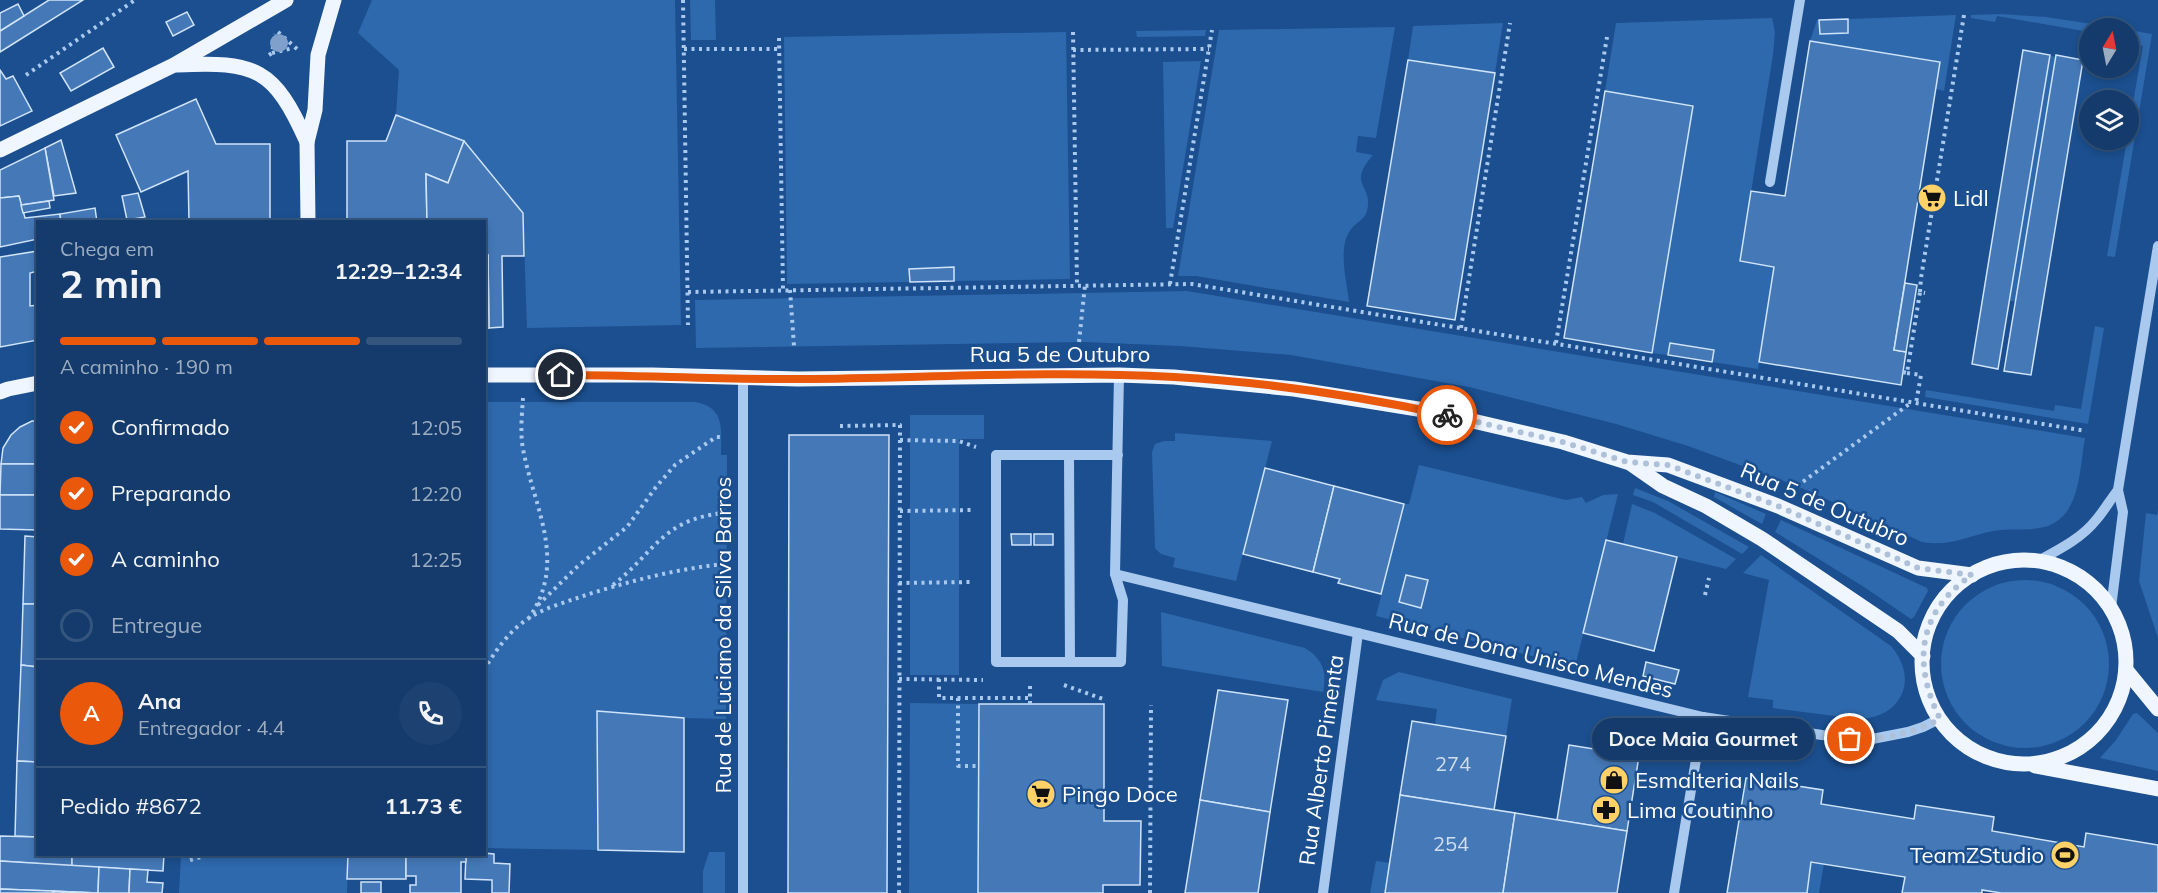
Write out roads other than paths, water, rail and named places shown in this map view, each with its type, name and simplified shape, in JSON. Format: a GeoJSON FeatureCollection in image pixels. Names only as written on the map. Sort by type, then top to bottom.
{"type":"FeatureCollection","features":[{"type":"Feature","properties":{"kind":"main road"},"geometry":{"type":"LineString","coordinates":[[0,150],[174,65],[286,0]]}},
{"type":"Feature","properties":{"kind":"main road"},"geometry":{"type":"LineString","coordinates":[[308,220],[307,142],[315,110],[318,56],[334,0]]}},
{"type":"Feature","properties":{"kind":"main road"},"geometry":{"type":"LineString","coordinates":[[174,65],[207,63],[236,65],[253,70],[271,82],[283,95],[307,142]]}},
{"type":"Feature","properties":{"kind":"main road","name":"Rua 5 de Outubro"},"geometry":{"type":"LineString","coordinates":[[486,375],[798,379],[1119,375],[1226,381],[1363,399],[1497,426],[1563,442],[1627,462],[1668,465],[1778,506],[1918,568],[1972,575]]}},
{"type":"Feature","properties":{"kind":"main road"},"geometry":{"type":"LineString","coordinates":[[0,392],[36,382]]}},
{"type":"Feature","properties":{"kind":"main road","name":"Rua 5 de Outubro"},"geometry":{"type":"LineString","coordinates":[[1627,462],[1663,486],[1706,506],[1762,539],[1898,631],[1923,656]]}},
{"type":"Feature","properties":{"kind":"main road","name":"Rua 5 de Outubro"},"geometry":{"type":"LineString","coordinates":[[2037,561],[2053,563],[2080,576],[2092,585],[2111,608],[2124,638],[2126,670],[2122,690],[2115,708],[2091,739],[2072,752],[2051,761],[2034,764],[1996,761],[1965,746],[1952,736],[1940,719],[1926,689],[1923,656],[1925,640],[1937,609],[1947,596],[1972,575],[2003,563],[2037,561]]}},
{"type":"Feature","properties":{"kind":"main road"},"geometry":{"type":"LineString","coordinates":[[2126,670],[2158,709]]}},
{"type":"Feature","properties":{"kind":"main road","name":"Rua 5 de Outubro"},"geometry":{"type":"LineString","coordinates":[[2018,763],[2158,789]]}},
{"type":"Feature","properties":{"kind":"street"},"geometry":{"type":"LineString","coordinates":[[1770,182],[1800,0]]}},
{"type":"Feature","properties":{"kind":"street"},"geometry":{"type":"LineString","coordinates":[[2111,608],[2123,513],[2118,490],[2158,246]]}},
{"type":"Feature","properties":{"kind":"street"},"geometry":{"type":"LineString","coordinates":[[1118,455],[996,455],[996,662],[1121,662],[1124,600],[1115,574],[1118,455],[1119,375]]}},
{"type":"Feature","properties":{"kind":"street","name":"Rua de Luciano da Silva Barros"},"geometry":{"type":"LineString","coordinates":[[742,378],[743,893]]}},
{"type":"Feature","properties":{"kind":"street"},"geometry":{"type":"LineString","coordinates":[[1069,455],[1070,662]]}},
{"type":"Feature","properties":{"kind":"street"},"geometry":{"type":"LineString","coordinates":[[2037,561],[2074,540],[2096,521],[2104,506],[2118,490]]}},
{"type":"Feature","properties":{"kind":"street","name":"Rua de Dona Unisco Mendes"},"geometry":{"type":"LineString","coordinates":[[1115,574],[1703,717],[1867,740],[1923,728],[1940,719]]}},
{"type":"Feature","properties":{"kind":"street","name":"Rua Alberto Pimenta"},"geometry":{"type":"LineString","coordinates":[[1323,893],[1358,633]]}},
{"type":"Feature","properties":{"kind":"street"},"geometry":{"type":"LineString","coordinates":[[1674,893],[1703,717]]}},
{"type":"Feature","properties":{"kind":"place","name":"Lidl"},"geometry":{"type":"Point","coordinates":[1932,198]}},
{"type":"Feature","properties":{"kind":"place","name":"Doce Maia Gourmet"},"geometry":{"type":"Point","coordinates":[1850,739]}},
{"type":"Feature","properties":{"kind":"place","name":"Esmalteria Nails"},"geometry":{"type":"Point","coordinates":[1614,780]}},
{"type":"Feature","properties":{"kind":"place","name":"Pingo Doce"},"geometry":{"type":"Point","coordinates":[1041,794]}},
{"type":"Feature","properties":{"kind":"place","name":"Lima Coutinho"},"geometry":{"type":"Point","coordinates":[1606,810]}},
{"type":"Feature","properties":{"kind":"place","name":"TeamZStudio"},"geometry":{"type":"Point","coordinates":[2065,855]}}]}
